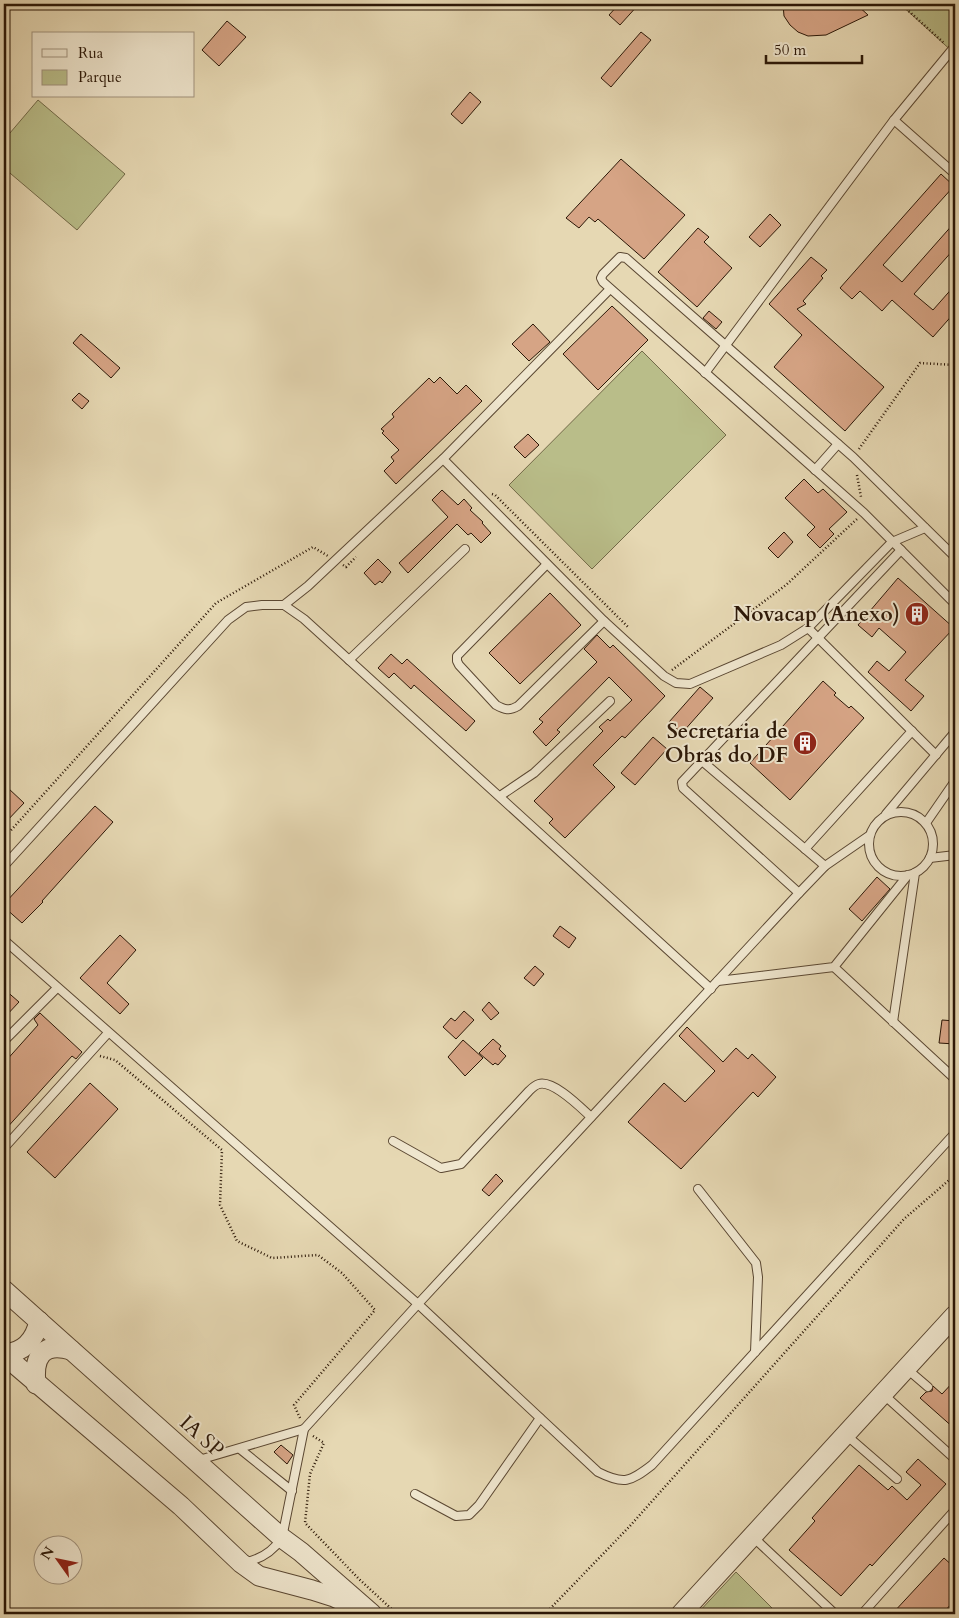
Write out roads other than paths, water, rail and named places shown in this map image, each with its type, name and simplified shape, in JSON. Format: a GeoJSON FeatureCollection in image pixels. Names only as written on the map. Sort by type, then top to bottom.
{"type":"FeatureCollection","features":[{"type":"Feature","properties":{"kind":"street","name":"IA SP"},"geometry":{"type":"LineString","coordinates":[[4,1290],[282,1538],[301,1552],[372,1614]]}},
{"type":"Feature","properties":{"kind":"street"},"geometry":{"type":"LineString","coordinates":[[681,1614],[955,1315]]}},
{"type":"Feature","properties":{"kind":"street"},"geometry":{"type":"LineString","coordinates":[[4,1355],[22,1350],[31,1340],[39,1321]]}},
{"type":"Feature","properties":{"kind":"street"},"geometry":{"type":"LineString","coordinates":[[36,1384],[36,1362],[42,1354],[51,1348],[60,1347],[71,1350]]}},
{"type":"Feature","properties":{"kind":"street"},"geometry":{"type":"LineString","coordinates":[[4,1355],[181,1506],[242,1564],[259,1576],[327,1595],[367,1614]]}},
{"type":"Feature","properties":{"kind":"lane"},"geometry":{"type":"LineString","coordinates":[[705,372],[894,120],[953,48]]}},
{"type":"Feature","properties":{"kind":"lane"},"geometry":{"type":"LineString","coordinates":[[894,120],[955,174]]}},
{"type":"Feature","properties":{"kind":"lane"},"geometry":{"type":"LineString","coordinates":[[955,557],[853,457],[626,258],[620,257],[601,278],[610,289],[864,513],[955,604]]}},
{"type":"Feature","properties":{"kind":"lane"},"geometry":{"type":"LineString","coordinates":[[284,605],[308,586],[443,459],[610,289]]}},
{"type":"Feature","properties":{"kind":"lane"},"geometry":{"type":"LineString","coordinates":[[814,470],[838,444]]}},
{"type":"Feature","properties":{"kind":"lane"},"geometry":{"type":"LineString","coordinates":[[443,459],[604,621],[664,676],[676,683],[690,684],[782,645],[808,628],[892,542],[925,528]]}},
{"type":"Feature","properties":{"kind":"lane"},"geometry":{"type":"LineString","coordinates":[[350,660],[466,548]]}},
{"type":"Feature","properties":{"kind":"lane"},"geometry":{"type":"LineString","coordinates":[[799,893],[683,788],[682,782],[901,550]]}},
{"type":"Feature","properties":{"kind":"lane"},"geometry":{"type":"LineString","coordinates":[[547,564],[457,656],[459,666],[496,705],[503,710],[511,710],[518,706],[604,621]]}},
{"type":"Feature","properties":{"kind":"lane"},"geometry":{"type":"LineString","coordinates":[[4,866],[228,620],[246,607],[284,605],[304,619],[350,660],[711,989]]}},
{"type":"Feature","properties":{"kind":"lane"},"geometry":{"type":"LineString","coordinates":[[808,628],[936,755]]}},
{"type":"Feature","properties":{"kind":"lane"},"geometry":{"type":"LineString","coordinates":[[500,796],[534,773],[610,701]]}},
{"type":"Feature","properties":{"kind":"lane"},"geometry":{"type":"LineString","coordinates":[[805,849],[912,731]]}},
{"type":"Feature","properties":{"kind":"lane"},"geometry":{"type":"LineString","coordinates":[[884,816],[895,812],[906,812],[917,816],[926,823],[931,831],[933,840],[930,858],[921,869],[911,874],[898,876],[889,874],[881,869],[874,862],[870,854],[868,844],[870,835],[875,824],[884,816],[955,732]]}},
{"type":"Feature","properties":{"kind":"lane"},"geometry":{"type":"LineString","coordinates":[[702,760],[825,866]]}},
{"type":"Feature","properties":{"kind":"lane"},"geometry":{"type":"LineString","coordinates":[[926,823],[955,781]]}},
{"type":"Feature","properties":{"kind":"lane"},"geometry":{"type":"LineString","coordinates":[[197,1461],[304,1429],[799,893],[825,866],[870,835]]}},
{"type":"Feature","properties":{"kind":"lane"},"geometry":{"type":"LineString","coordinates":[[930,858],[955,855]]}},
{"type":"Feature","properties":{"kind":"lane"},"geometry":{"type":"LineString","coordinates":[[718,981],[834,967],[911,874]]}},
{"type":"Feature","properties":{"kind":"lane"},"geometry":{"type":"LineString","coordinates":[[893,1022],[911,874]]}},
{"type":"Feature","properties":{"kind":"lane"},"geometry":{"type":"LineString","coordinates":[[4,940],[108,1034],[418,1304],[598,1472],[613,1479],[624,1481],[637,1477],[652,1465],[955,1133]]}},
{"type":"Feature","properties":{"kind":"lane"},"geometry":{"type":"LineString","coordinates":[[834,967],[955,1079]]}},
{"type":"Feature","properties":{"kind":"lane"},"geometry":{"type":"LineString","coordinates":[[4,1041],[57,988]]}},
{"type":"Feature","properties":{"kind":"lane"},"geometry":{"type":"LineString","coordinates":[[4,1148],[108,1034]]}},
{"type":"Feature","properties":{"kind":"lane"},"geometry":{"type":"LineString","coordinates":[[393,1141],[441,1168],[461,1164],[528,1091],[539,1084],[548,1084],[568,1096],[591,1117]]}},
{"type":"Feature","properties":{"kind":"lane"},"geometry":{"type":"LineString","coordinates":[[698,1190],[756,1263],[758,1277],[755,1352]]}},
{"type":"Feature","properties":{"kind":"lane"},"geometry":{"type":"LineString","coordinates":[[906,1368],[928,1387]]}},
{"type":"Feature","properties":{"kind":"lane"},"geometry":{"type":"LineString","coordinates":[[882,1393],[955,1459]]}},
{"type":"Feature","properties":{"kind":"lane"},"geometry":{"type":"LineString","coordinates":[[415,1494],[456,1516],[469,1515],[479,1505],[540,1418]]}},
{"type":"Feature","properties":{"kind":"lane"},"geometry":{"type":"LineString","coordinates":[[242,1564],[266,1555],[276,1547],[282,1538],[304,1429]]}},
{"type":"Feature","properties":{"kind":"lane"},"geometry":{"type":"LineString","coordinates":[[845,1434],[897,1479]]}},
{"type":"Feature","properties":{"kind":"lane"},"geometry":{"type":"LineString","coordinates":[[240,1449],[292,1491]]}},
{"type":"Feature","properties":{"kind":"lane"},"geometry":{"type":"LineString","coordinates":[[862,1614],[955,1510]]}},
{"type":"Feature","properties":{"kind":"lane"},"geometry":{"type":"LineString","coordinates":[[752,1536],[835,1614]]}},
{"type":"Feature","properties":{"kind":"place","name":"Novacap (Anexo)"},"geometry":{"type":"Point","coordinates":[917,614]}},
{"type":"Feature","properties":{"kind":"place","name":"Secretaria de Obras do DF"},"geometry":{"type":"Point","coordinates":[805,743]}}]}
